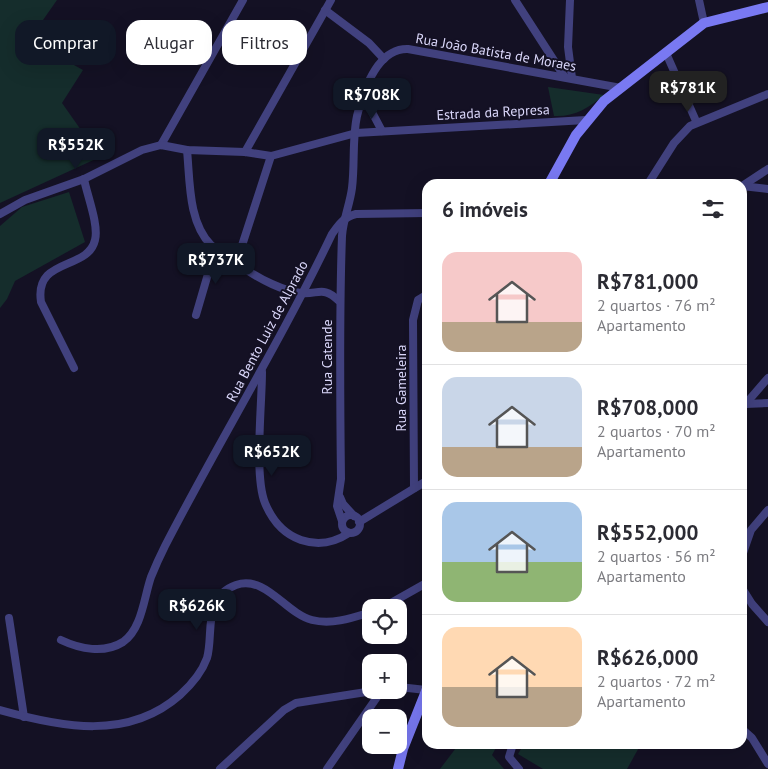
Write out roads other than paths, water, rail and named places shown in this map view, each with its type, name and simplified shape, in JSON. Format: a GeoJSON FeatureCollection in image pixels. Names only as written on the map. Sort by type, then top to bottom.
{"type":"FeatureCollection","features":[{"type":"Feature","properties":{"kind":"main road"},"geometry":{"type":"LineString","coordinates":[[552,179],[586,120],[621,88],[704,23],[768,7]]}},
{"type":"Feature","properties":{"kind":"main road"},"geometry":{"type":"LineString","coordinates":[[398,769],[403,749],[422,701]]}},
{"type":"Feature","properties":{"kind":"street"},"geometry":{"type":"LineString","coordinates":[[160,145],[243,0]]}},
{"type":"Feature","properties":{"kind":"street"},"geometry":{"type":"LineString","coordinates":[[245,152],[331,0]]}},
{"type":"Feature","properties":{"kind":"street"},"geometry":{"type":"LineString","coordinates":[[515,0],[564,76]]}},
{"type":"Feature","properties":{"kind":"street"},"geometry":{"type":"LineString","coordinates":[[570,0],[568,48],[572,78]]}},
{"type":"Feature","properties":{"kind":"street"},"geometry":{"type":"LineString","coordinates":[[699,0],[704,23]]}},
{"type":"Feature","properties":{"kind":"street"},"geometry":{"type":"LineString","coordinates":[[325,10],[369,43],[384,59],[375,72],[357,117],[352,187],[346,217],[371,213],[422,213]]}},
{"type":"Feature","properties":{"kind":"street","name":"Rua João Batista de Moraes"},"geometry":{"type":"LineString","coordinates":[[384,59],[398,49],[408,48],[621,88]]}},
{"type":"Feature","properties":{"kind":"street"},"geometry":{"type":"LineString","coordinates":[[666,53],[696,122]]}},
{"type":"Feature","properties":{"kind":"street"},"geometry":{"type":"LineString","coordinates":[[651,179],[674,143],[696,122],[768,94]]}},
{"type":"Feature","properties":{"kind":"street"},"geometry":{"type":"LineString","coordinates":[[364,97],[382,130]]}},
{"type":"Feature","properties":{"kind":"street","name":"Estrada da Represa"},"geometry":{"type":"LineString","coordinates":[[0,214],[25,200],[84,179],[142,150],[160,145],[187,150],[245,152],[271,156],[356,133],[382,130],[586,120]]}},
{"type":"Feature","properties":{"kind":"street"},"geometry":{"type":"LineString","coordinates":[[187,150],[193,205],[206,239],[215,250],[269,282],[302,293],[319,290],[328,293],[339,302]]}},
{"type":"Feature","properties":{"kind":"street"},"geometry":{"type":"LineString","coordinates":[[236,264],[271,156]]}},
{"type":"Feature","properties":{"kind":"street"},"geometry":{"type":"LineString","coordinates":[[747,183],[768,169]]}},
{"type":"Feature","properties":{"kind":"street"},"geometry":{"type":"LineString","coordinates":[[74,368],[41,302],[40,292],[41,284],[54,270],[86,254],[92,248],[96,239],[84,179]]}},
{"type":"Feature","properties":{"kind":"street"},"geometry":{"type":"LineString","coordinates":[[747,186],[768,188]]}},
{"type":"Feature","properties":{"kind":"street","name":"Rua Bento Luiz de Alprado"},"geometry":{"type":"LineString","coordinates":[[61,640],[77,646],[106,649],[124,642],[134,631],[163,550],[262,370],[332,234],[346,217]]}},
{"type":"Feature","properties":{"kind":"street","name":"Rua Catende"},"geometry":{"type":"LineString","coordinates":[[342,521],[337,506],[340,497],[339,302],[342,234],[346,217]]}},
{"type":"Feature","properties":{"kind":"street"},"geometry":{"type":"LineString","coordinates":[[196,315],[215,250]]}},
{"type":"Feature","properties":{"kind":"street","name":"Rua Gameleira"},"geometry":{"type":"LineString","coordinates":[[414,488],[413,320],[418,300],[422,298]]}},
{"type":"Feature","properties":{"kind":"street"},"geometry":{"type":"LineString","coordinates":[[262,370],[261,473],[265,502],[272,517],[289,534],[307,542],[318,544],[332,542],[357,530],[357,519],[342,504],[340,497]]}},
{"type":"Feature","properties":{"kind":"street"},"geometry":{"type":"LineString","coordinates":[[747,402],[768,378]]}},
{"type":"Feature","properties":{"kind":"street"},"geometry":{"type":"LineString","coordinates":[[747,406],[768,403]]}},
{"type":"Feature","properties":{"kind":"street"},"geometry":{"type":"LineString","coordinates":[[349,533],[342,527],[342,521],[348,516],[357,519],[422,483]]}},
{"type":"Feature","properties":{"kind":"street"},"geometry":{"type":"LineString","coordinates":[[747,542],[751,530],[768,510]]}},
{"type":"Feature","properties":{"kind":"street"},"geometry":{"type":"LineString","coordinates":[[0,710],[45,723],[89,726],[136,721],[159,712],[186,689],[201,671],[207,657],[211,615],[218,600],[235,585],[247,583],[262,587],[293,612],[311,620],[328,622],[362,614]]}},
{"type":"Feature","properties":{"kind":"street"},"geometry":{"type":"LineString","coordinates":[[398,599],[422,585]]}},
{"type":"Feature","properties":{"kind":"street"},"geometry":{"type":"LineString","coordinates":[[747,596],[768,622]]}},
{"type":"Feature","properties":{"kind":"street"},"geometry":{"type":"LineString","coordinates":[[9,618],[24,717]]}},
{"type":"Feature","properties":{"kind":"street"},"geometry":{"type":"LineString","coordinates":[[407,687],[422,688]]}},
{"type":"Feature","properties":{"kind":"street"},"geometry":{"type":"LineString","coordinates":[[220,769],[277,716],[296,703],[362,693]]}},
{"type":"Feature","properties":{"kind":"street"},"geometry":{"type":"LineString","coordinates":[[327,769],[374,699]]}},
{"type":"Feature","properties":{"kind":"street"},"geometry":{"type":"LineString","coordinates":[[747,734],[752,738],[768,764]]}},
{"type":"Feature","properties":{"kind":"street"},"geometry":{"type":"LineString","coordinates":[[511,749],[509,757],[520,769]]}}]}
